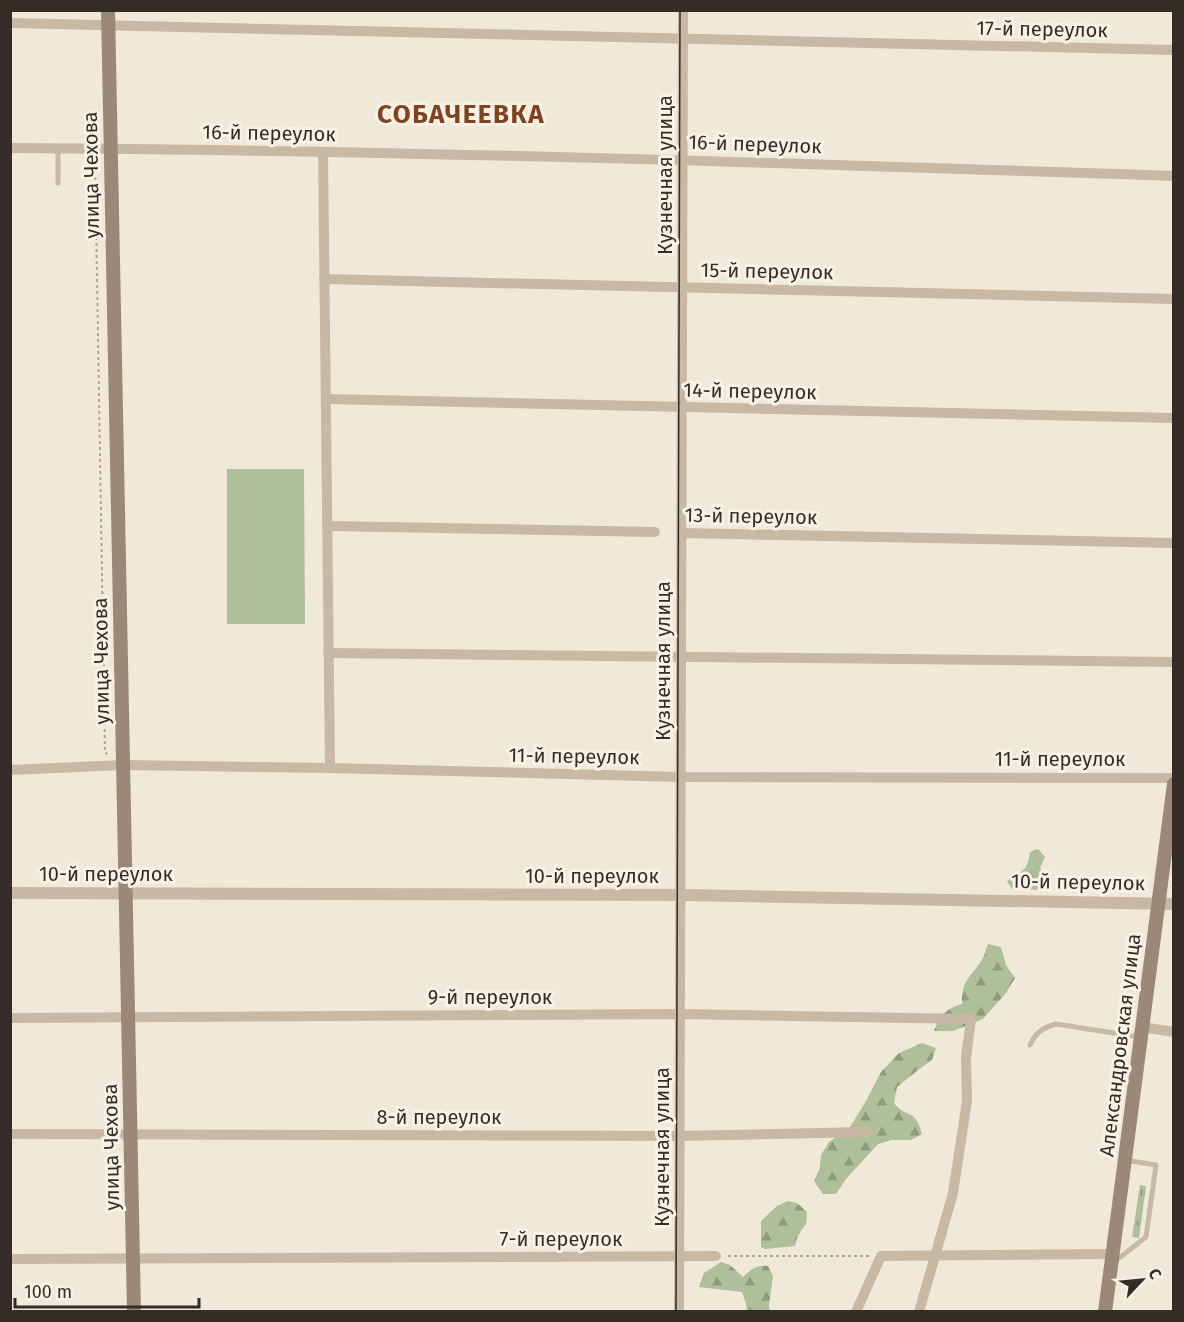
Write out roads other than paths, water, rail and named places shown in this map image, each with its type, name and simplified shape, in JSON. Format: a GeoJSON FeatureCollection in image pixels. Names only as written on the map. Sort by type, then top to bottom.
{"type":"FeatureCollection","features":[{"type":"Feature","properties":{"kind":"main road","name":"улица Чехова"},"geometry":{"type":"LineString","coordinates":[[108,10],[134,1311]]}},
{"type":"Feature","properties":{"kind":"main road","name":"Александровская улица"},"geometry":{"type":"LineString","coordinates":[[1105,1311],[1173,784]]}},
{"type":"Feature","properties":{"kind":"street","name":"Кузнечная улица"},"geometry":{"type":"LineString","coordinates":[[679,1311],[683,10]]}},
{"type":"Feature","properties":{"kind":"street","name":"17-й переулок"},"geometry":{"type":"LineString","coordinates":[[10,23],[1173,50]]}},
{"type":"Feature","properties":{"kind":"street","name":"16-й переулок"},"geometry":{"type":"LineString","coordinates":[[10,148],[683,160],[1173,176]]}},
{"type":"Feature","properties":{"kind":"street"},"geometry":{"type":"LineString","coordinates":[[323,152],[330,768]]}},
{"type":"Feature","properties":{"kind":"street","name":"15-й переулок"},"geometry":{"type":"LineString","coordinates":[[324,279],[1173,299]]}},
{"type":"Feature","properties":{"kind":"street","name":"14-й переулок"},"geometry":{"type":"LineString","coordinates":[[326,399],[1173,418]]}},
{"type":"Feature","properties":{"kind":"street"},"geometry":{"type":"LineString","coordinates":[[327,526],[655,532]]}},
{"type":"Feature","properties":{"kind":"street","name":"13-й переулок"},"geometry":{"type":"LineString","coordinates":[[682,533],[1173,543]]}},
{"type":"Feature","properties":{"kind":"street"},"geometry":{"type":"LineString","coordinates":[[328,653],[1173,662]]}},
{"type":"Feature","properties":{"kind":"street","name":"11-й переулок"},"geometry":{"type":"LineString","coordinates":[[10,770],[123,765],[681,777],[1173,778]]}},
{"type":"Feature","properties":{"kind":"street","name":"10-й переулок"},"geometry":{"type":"LineString","coordinates":[[10,893],[680,896],[1173,904]]}},
{"type":"Feature","properties":{"kind":"street","name":"9-й переулок"},"geometry":{"type":"LineString","coordinates":[[10,1018],[680,1014],[971,1019],[966,1057],[967,1101],[964,1124],[953,1192],[935,1256]]}},
{"type":"Feature","properties":{"kind":"street"},"geometry":{"type":"LineString","coordinates":[[1141,1032],[1173,1032]]}},
{"type":"Feature","properties":{"kind":"street","name":"8-й переулок"},"geometry":{"type":"LineString","coordinates":[[10,1134],[680,1136],[867,1132]]}},
{"type":"Feature","properties":{"kind":"street","name":"7-й переулок"},"geometry":{"type":"LineString","coordinates":[[10,1259],[716,1256]]}},
{"type":"Feature","properties":{"kind":"street"},"geometry":{"type":"LineString","coordinates":[[856,1311],[881,1256],[1111,1260]]}},
{"type":"Feature","properties":{"kind":"street"},"geometry":{"type":"LineString","coordinates":[[920,1311],[935,1256]]}},
{"type":"Feature","properties":{"kind":"lane"},"geometry":{"type":"LineString","coordinates":[[58,148],[58,183]]}},
{"type":"Feature","properties":{"kind":"lane"},"geometry":{"type":"LineString","coordinates":[[1030,1045],[1035,1035],[1046,1027],[1056,1024],[1141,1032]]}},
{"type":"Feature","properties":{"kind":"lane"},"geometry":{"type":"LineString","coordinates":[[1111,1260],[1146,1237],[1156,1165],[1125,1160]]}},
{"type":"Feature","properties":{"kind":"tram line"},"geometry":{"type":"LineString","coordinates":[[676,1312],[680,10]]}},
{"type":"Feature","properties":{"kind":"district","name":"СОБАЧЕЕВКА"},"geometry":{"type":"Point","coordinates":[461,114]}}]}
